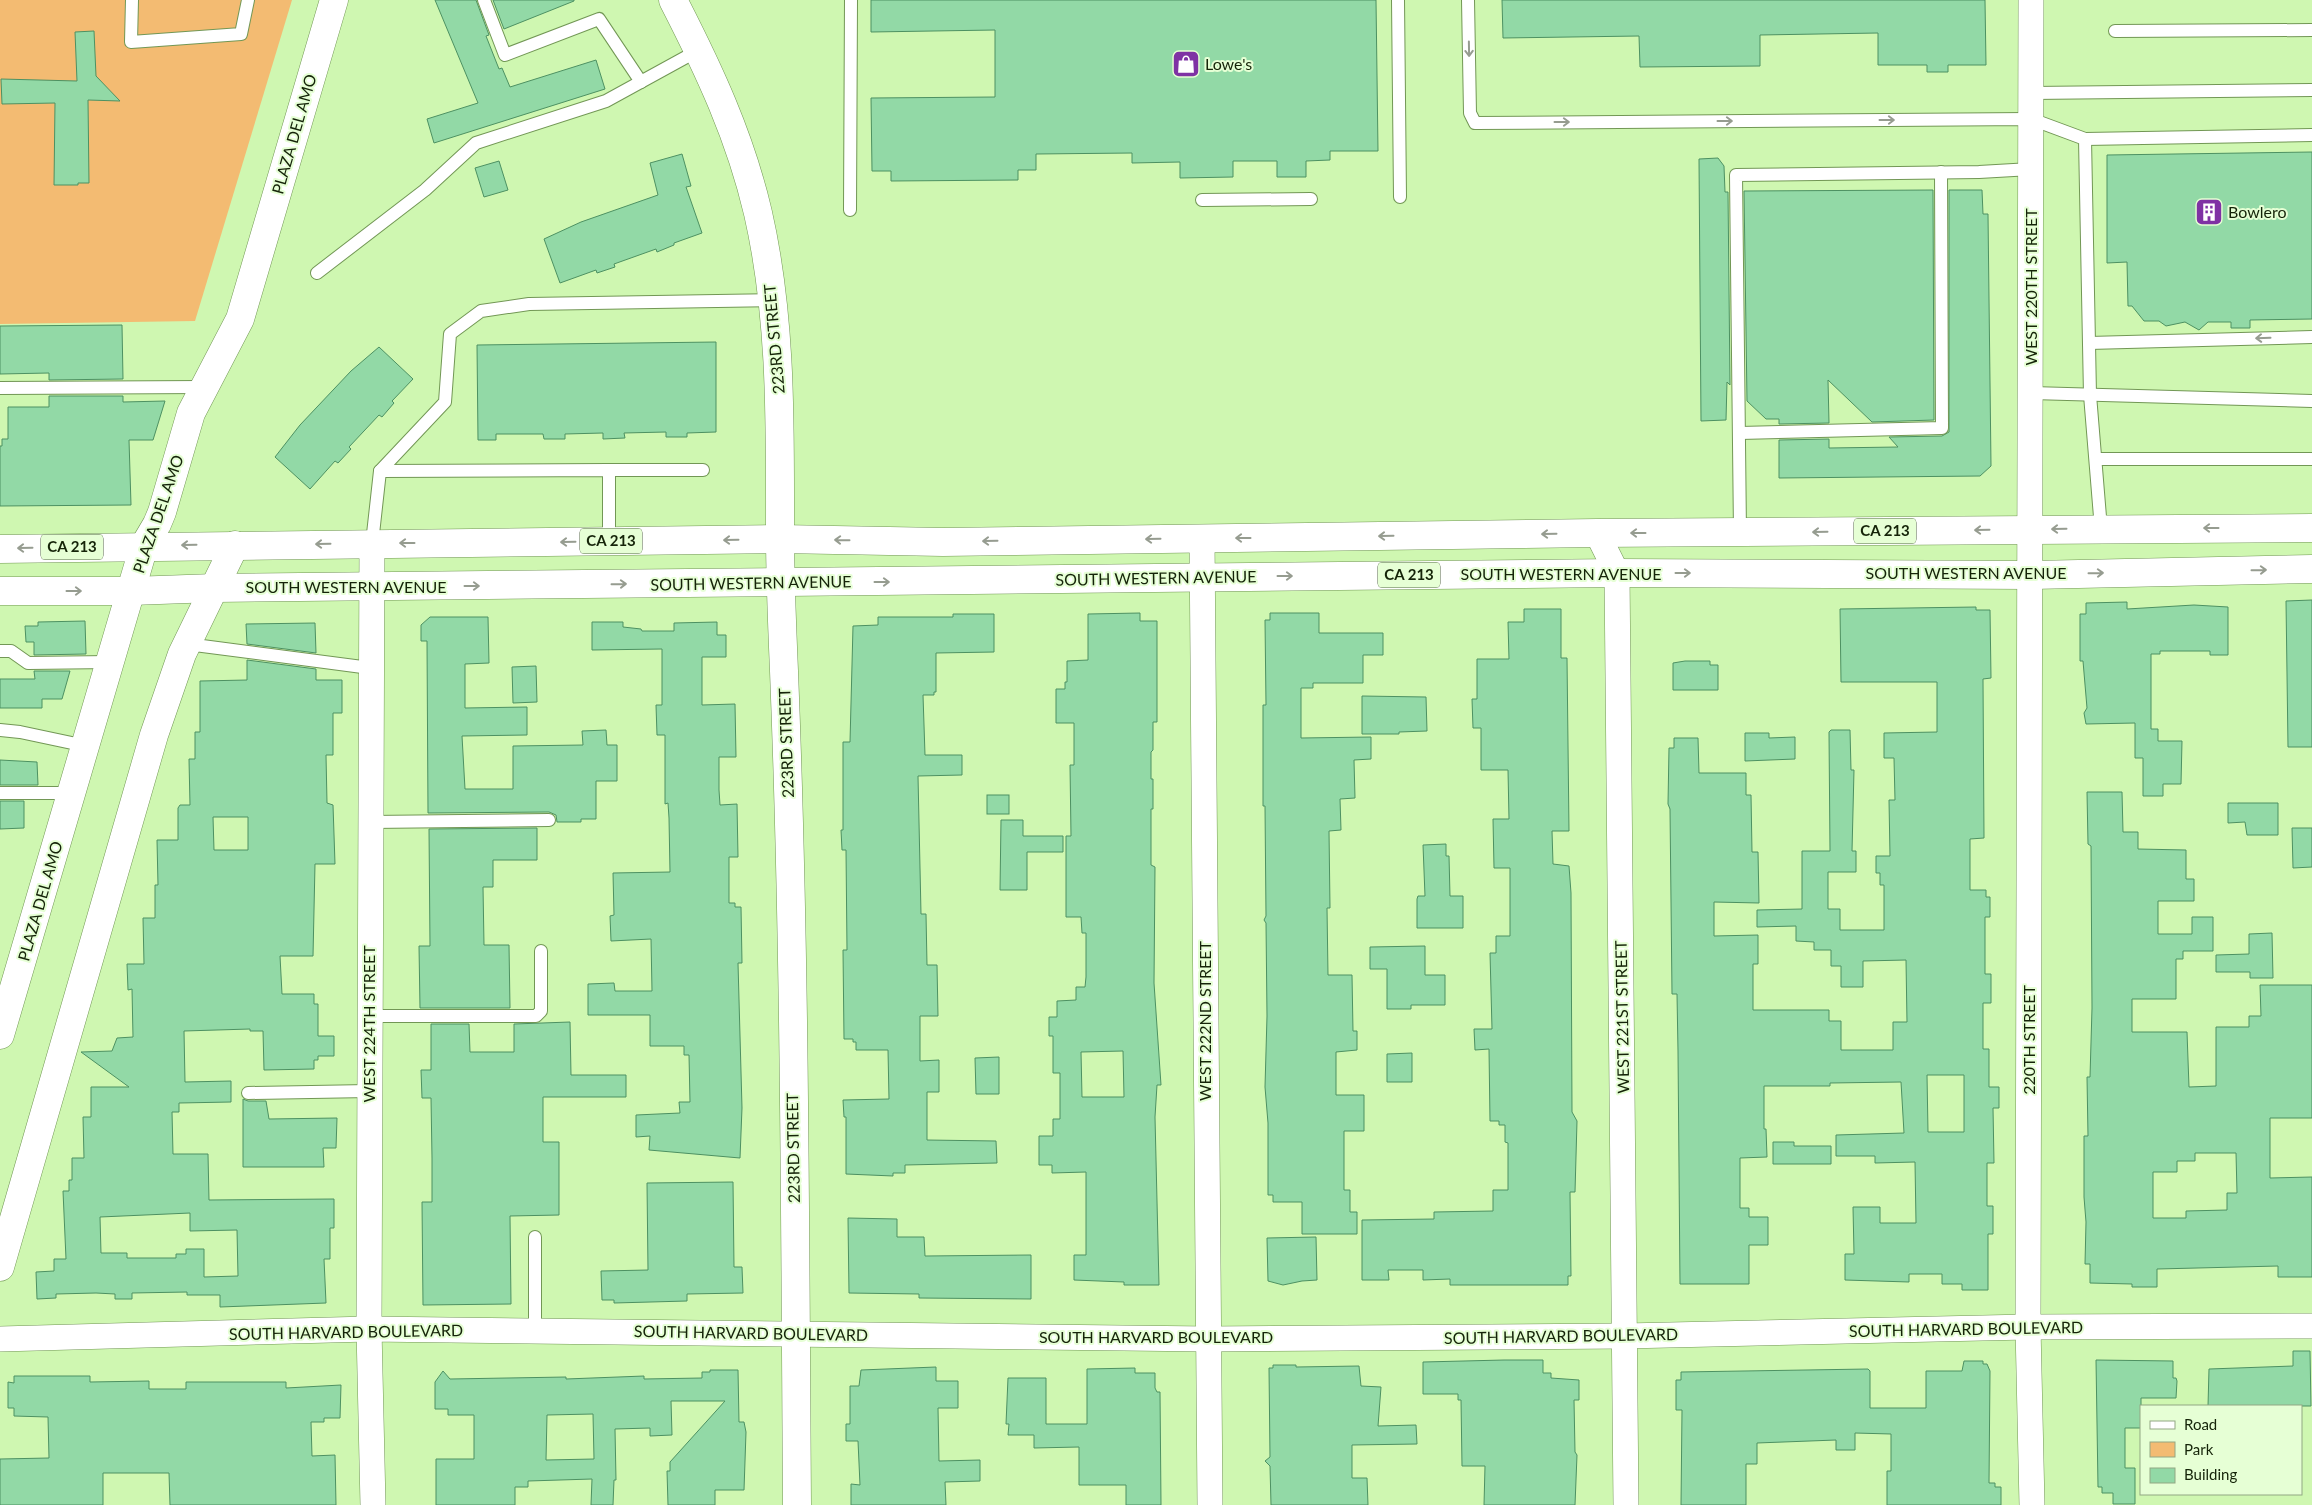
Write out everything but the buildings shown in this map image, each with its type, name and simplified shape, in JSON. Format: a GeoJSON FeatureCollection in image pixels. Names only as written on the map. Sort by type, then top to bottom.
{"type":"FeatureCollection","features":[{"type":"Feature","properties":{"kind":"main road","name":"PLAZA DEL AMO"},"geometry":{"type":"LineString","coordinates":[[0,1035],[144,546],[157,524],[191,414],[240,319],[334,0]]}},
{"type":"Feature","properties":{"kind":"main road","name":"223RD STREET"},"geometry":{"type":"LineString","coordinates":[[673,0],[710,71],[736,138],[754,200],[768,266],[772,300],[780,398],[780,583],[788,770],[797,1505]]}},
{"type":"Feature","properties":{"kind":"main road","name":"CA 213"},"geometry":{"type":"LineString","coordinates":[[0,549],[780,539],[943,542],[1597,533],[2312,528]]}},
{"type":"Feature","properties":{"kind":"main road"},"geometry":{"type":"LineString","coordinates":[[0,1267],[154,735],[187,644],[235,545]]}},
{"type":"Feature","properties":{"kind":"main road","name":"SOUTH WESTERN AVENUE"},"geometry":{"type":"LineString","coordinates":[[0,591],[1617,573],[2030,575],[2312,569]]}},
{"type":"Feature","properties":{"kind":"street","name":"WEST 220TH STREET"},"geometry":{"type":"LineString","coordinates":[[2030,575],[2031,0]]}},
{"type":"Feature","properties":{"kind":"street","name":"WEST 221ST STREET"},"geometry":{"type":"LineString","coordinates":[[1597,533],[1617,573],[1626,1505]]}},
{"type":"Feature","properties":{"kind":"street","name":"WEST 222ND STREET"},"geometry":{"type":"LineString","coordinates":[[1202,538],[1210,1505]]}},
{"type":"Feature","properties":{"kind":"street","name":"WEST 224TH STREET"},"geometry":{"type":"LineString","coordinates":[[372,543],[370,586],[368,1329],[373,1505]]}},
{"type":"Feature","properties":{"kind":"street","name":"220TH STREET"},"geometry":{"type":"LineString","coordinates":[[2030,575],[2028,1327],[2032,1505]]}},
{"type":"Feature","properties":{"kind":"street","name":"SOUTH HARVARD BOULEVARD"},"geometry":{"type":"LineString","coordinates":[[0,1339],[368,1329],[1208,1339],[1625,1336],[2028,1327],[2312,1326]]}},
{"type":"Feature","properties":{"kind":"lane"},"geometry":{"type":"LineString","coordinates":[[132,0],[131,42],[241,34],[248,0]]}},
{"type":"Feature","properties":{"kind":"lane"},"geometry":{"type":"LineString","coordinates":[[484,0],[505,55],[599,19],[641,82]]}},
{"type":"Feature","properties":{"kind":"lane"},"geometry":{"type":"LineString","coordinates":[[850,210],[852,0]]}},
{"type":"Feature","properties":{"kind":"lane"},"geometry":{"type":"LineString","coordinates":[[1398,0],[1400,197]]}},
{"type":"Feature","properties":{"kind":"lane"},"geometry":{"type":"LineString","coordinates":[[1468,0],[1470,113],[1475,123],[2031,119],[2084,139],[2312,135]]}},
{"type":"Feature","properties":{"kind":"lane"},"geometry":{"type":"LineString","coordinates":[[2115,31],[2312,30]]}},
{"type":"Feature","properties":{"kind":"lane"},"geometry":{"type":"LineString","coordinates":[[317,273],[425,190],[476,143],[606,101],[699,50]]}},
{"type":"Feature","properties":{"kind":"lane"},"geometry":{"type":"LineString","coordinates":[[2031,93],[2312,90]]}},
{"type":"Feature","properties":{"kind":"lane"},"geometry":{"type":"LineString","coordinates":[[2084,139],[2090,395],[2101,529]]}},
{"type":"Feature","properties":{"kind":"lane"},"geometry":{"type":"LineString","coordinates":[[1740,533],[1736,174],[2031,169]]}},
{"type":"Feature","properties":{"kind":"lane"},"geometry":{"type":"LineString","coordinates":[[1740,433],[1942,428],[1941,172]]}},
{"type":"Feature","properties":{"kind":"lane"},"geometry":{"type":"LineString","coordinates":[[1202,200],[1311,199]]}},
{"type":"Feature","properties":{"kind":"lane"},"geometry":{"type":"LineString","coordinates":[[372,543],[380,471],[445,402],[450,334],[481,311],[530,304],[772,300]]}},
{"type":"Feature","properties":{"kind":"lane"},"geometry":{"type":"LineString","coordinates":[[2089,342],[2312,336]]}},
{"type":"Feature","properties":{"kind":"lane"},"geometry":{"type":"LineString","coordinates":[[0,388],[206,387]]}},
{"type":"Feature","properties":{"kind":"lane"},"geometry":{"type":"LineString","coordinates":[[2031,393],[2312,401]]}},
{"type":"Feature","properties":{"kind":"lane"},"geometry":{"type":"LineString","coordinates":[[2096,459],[2312,459]]}},
{"type":"Feature","properties":{"kind":"lane"},"geometry":{"type":"LineString","coordinates":[[609,470],[609,541]]}},
{"type":"Feature","properties":{"kind":"lane"},"geometry":{"type":"LineString","coordinates":[[380,471],[703,470]]}},
{"type":"Feature","properties":{"kind":"lane"},"geometry":{"type":"LineString","coordinates":[[187,644],[370,668]]}},
{"type":"Feature","properties":{"kind":"lane"},"geometry":{"type":"LineString","coordinates":[[0,652],[11,652],[28,664],[110,662]]}},
{"type":"Feature","properties":{"kind":"lane"},"geometry":{"type":"LineString","coordinates":[[0,730],[20,732],[86,746]]}},
{"type":"Feature","properties":{"kind":"lane"},"geometry":{"type":"LineString","coordinates":[[0,793],[72,793]]}},
{"type":"Feature","properties":{"kind":"lane"},"geometry":{"type":"LineString","coordinates":[[370,822],[549,820]]}},
{"type":"Feature","properties":{"kind":"lane"},"geometry":{"type":"LineString","coordinates":[[369,1016],[536,1016],[541,1011],[541,951]]}},
{"type":"Feature","properties":{"kind":"lane"},"geometry":{"type":"LineString","coordinates":[[248,1093],[369,1091]]}},
{"type":"Feature","properties":{"kind":"lane"},"geometry":{"type":"LineString","coordinates":[[534,1237],[534,1331]]}},
{"type":"Feature","properties":{"kind":"green space"},"geometry":{"type":"Polygon","coordinates":[[[0,0],[292,0],[195,321],[0,324],[0,0]]]}},
{"type":"Feature","properties":{"kind":"place","name":"Lowe's"},"geometry":{"type":"Point","coordinates":[1186,64]}},
{"type":"Feature","properties":{"kind":"place","name":"Bowlero"},"geometry":{"type":"Point","coordinates":[2209,212]}}]}
